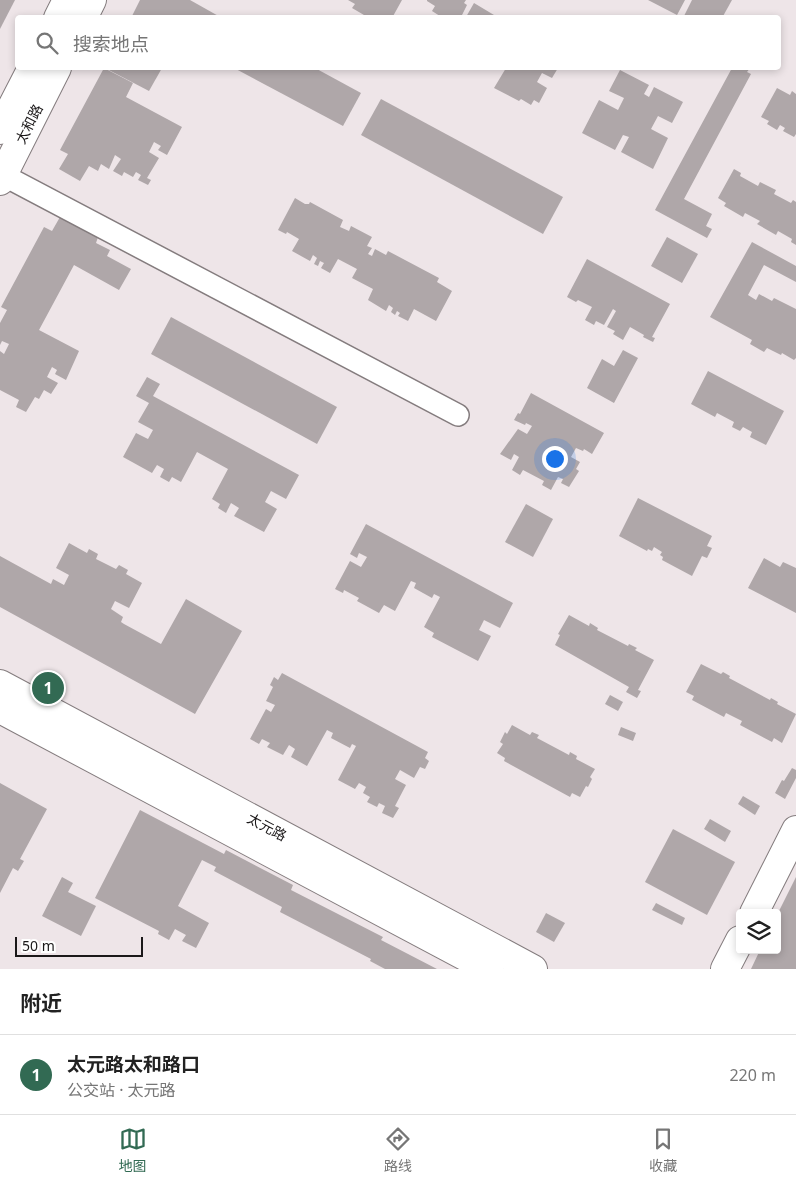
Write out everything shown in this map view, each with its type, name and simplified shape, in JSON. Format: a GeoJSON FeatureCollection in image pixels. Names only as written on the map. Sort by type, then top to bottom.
{"type":"FeatureCollection","features":[{"type":"Feature","properties":{"kind":"main road"},"geometry":{"type":"LineString","coordinates":[[60,15],[67,0]]}},
{"type":"Feature","properties":{"kind":"main road"},"geometry":{"type":"LineString","coordinates":[[84,15],[92,0]]}},
{"type":"Feature","properties":{"kind":"main road","name":"太和路"},"geometry":{"type":"LineString","coordinates":[[0,130],[31,70]]}},
{"type":"Feature","properties":{"kind":"main road","name":"太和路"},"geometry":{"type":"LineString","coordinates":[[1,178],[56,70]]}},
{"type":"Feature","properties":{"kind":"main road","name":"太元路"},"geometry":{"type":"LineString","coordinates":[[0,684],[533,969]]}},
{"type":"Feature","properties":{"kind":"main road","name":"太元路"},"geometry":{"type":"LineString","coordinates":[[0,709],[489,969]]}},
{"type":"Feature","properties":{"kind":"main road"},"geometry":{"type":"LineString","coordinates":[[756,909],[796,830]]}},
{"type":"Feature","properties":{"kind":"main road"},"geometry":{"type":"LineString","coordinates":[[725,969],[736,948]]}},
{"type":"Feature","properties":{"kind":"street"},"geometry":{"type":"LineString","coordinates":[[1,178],[458,415]]}},
{"type":"Feature","properties":{"kind":"building"},"geometry":{"type":"Polygon","coordinates":[[[0,0],[15,0],[0,29],[0,0]]]}},
{"type":"Feature","properties":{"kind":"building"},"geometry":{"type":"Polygon","coordinates":[[[140,0],[190,0],[217,15],[132,15],[140,0]]]}},
{"type":"Feature","properties":{"kind":"building"},"geometry":{"type":"Polygon","coordinates":[[[348,0],[402,0],[394,15],[364,15],[352,8],[355,4],[348,0]]]}},
{"type":"Feature","properties":{"kind":"building"},"geometry":{"type":"Polygon","coordinates":[[[466,0],[464,3],[467,5],[462,15],[438,15],[432,11],[435,6],[427,1],[466,0]]]}},
{"type":"Feature","properties":{"kind":"building"},"geometry":{"type":"Polygon","coordinates":[[[648,0],[685,0],[677,15],[648,0]]]}},
{"type":"Feature","properties":{"kind":"building"},"geometry":{"type":"Polygon","coordinates":[[[692,0],[732,0],[724,15],[684,15],[692,0]]]}},
{"type":"Feature","properties":{"kind":"building"},"geometry":{"type":"Polygon","coordinates":[[[474,3],[494,15],[467,15],[474,3]]]}},
{"type":"Feature","properties":{"kind":"building"},"geometry":{"type":"Polygon","coordinates":[[[103,70],[108,70],[133,83],[126,97],[182,127],[167,155],[158,150],[161,146],[154,142],[149,152],[159,158],[147,178],[151,180],[148,185],[138,180],[141,175],[136,172],[133,177],[124,172],[122,176],[113,171],[121,159],[115,155],[109,169],[101,164],[98,171],[89,166],[80,181],[59,169],[68,154],[60,150],[103,70]]]}},
{"type":"Feature","properties":{"kind":"building"},"geometry":{"type":"Polygon","coordinates":[[[109,70],[161,70],[149,91],[109,70]]]}},
{"type":"Feature","properties":{"kind":"building"},"geometry":{"type":"Polygon","coordinates":[[[238,70],[319,70],[361,93],[343,126],[238,70]]]}},
{"type":"Feature","properties":{"kind":"building"},"geometry":{"type":"Polygon","coordinates":[[[505,70],[557,70],[552,78],[542,73],[537,82],[547,88],[539,103],[534,100],[531,105],[521,99],[519,101],[494,88],[505,70]]]}},
{"type":"Feature","properties":{"kind":"building"},"geometry":{"type":"Polygon","coordinates":[[[620,70],[649,85],[644,94],[649,97],[654,87],[683,102],[672,123],[658,116],[651,129],[668,138],[653,169],[621,152],[629,137],[623,135],[615,150],[582,133],[599,100],[618,110],[624,98],[609,91],[620,70]]]}},
{"type":"Feature","properties":{"kind":"building"},"geometry":{"type":"Polygon","coordinates":[[[731,70],[748,70],[747,72],[751,74],[684,199],[712,214],[706,226],[712,229],[707,238],[655,210],[731,70]]]}},
{"type":"Feature","properties":{"kind":"building"},"geometry":{"type":"Polygon","coordinates":[[[777,88],[790,95],[792,91],[796,94],[796,134],[794,137],[783,131],[785,128],[780,125],[777,130],[767,124],[769,121],[761,117],[777,88]]]}},
{"type":"Feature","properties":{"kind":"building"},"geometry":{"type":"Polygon","coordinates":[[[381,99],[563,197],[543,234],[361,135],[381,99]]]}},
{"type":"Feature","properties":{"kind":"building"},"geometry":{"type":"Polygon","coordinates":[[[734,169],[741,173],[740,176],[758,186],[760,182],[776,190],[774,194],[791,203],[793,200],[796,202],[796,245],[791,242],[792,239],[778,231],[776,235],[757,224],[760,221],[745,213],[743,217],[724,206],[726,203],[718,198],[734,169]]]}},
{"type":"Feature","properties":{"kind":"building"},"geometry":{"type":"Polygon","coordinates":[[[295,198],[305,204],[310,202],[343,220],[340,227],[349,231],[351,226],[372,237],[367,246],[372,248],[368,254],[372,256],[375,249],[386,255],[388,251],[439,278],[437,282],[452,291],[436,321],[414,309],[408,321],[398,316],[400,313],[397,311],[395,315],[391,312],[393,308],[389,305],[386,311],[368,300],[373,289],[352,278],[357,269],[338,259],[330,273],[321,268],[324,263],[320,261],[318,266],[314,264],[317,258],[313,255],[310,261],[292,251],[299,239],[287,232],[286,234],[278,230],[295,198]]]}},
{"type":"Feature","properties":{"kind":"building"},"geometry":{"type":"Polygon","coordinates":[[[60,217],[98,237],[96,243],[110,250],[107,256],[131,269],[119,290],[74,265],[39,330],[79,351],[66,380],[55,374],[57,370],[52,367],[47,377],[58,383],[51,394],[44,390],[39,399],[35,397],[26,412],[16,407],[19,400],[0,390],[0,351],[4,354],[9,344],[2,341],[0,345],[0,323],[7,310],[1,307],[44,227],[52,231],[60,217]]]}},
{"type":"Feature","properties":{"kind":"building"},"geometry":{"type":"Polygon","coordinates":[[[667,237],[698,254],[682,283],[651,266],[667,237]]]}},
{"type":"Feature","properties":{"kind":"building"},"geometry":{"type":"Polygon","coordinates":[[[752,242],[796,266],[796,282],[764,265],[748,295],[756,300],[759,294],[772,301],[774,298],[796,309],[796,358],[794,360],[782,353],[781,355],[767,348],[764,352],[750,344],[752,340],[710,317],[752,242]]]}},
{"type":"Feature","properties":{"kind":"building"},"geometry":{"type":"Polygon","coordinates":[[[587,259],[670,304],[652,337],[655,338],[653,342],[630,327],[623,340],[613,334],[615,331],[607,327],[616,311],[613,309],[604,325],[596,321],[594,325],[585,320],[592,307],[567,297],[587,259]]]}},
{"type":"Feature","properties":{"kind":"building"},"geometry":{"type":"Polygon","coordinates":[[[171,317],[337,407],[317,444],[151,354],[171,317]]]}},
{"type":"Feature","properties":{"kind":"building"},"geometry":{"type":"Polygon","coordinates":[[[623,350],[638,358],[614,403],[587,388],[602,359],[614,366],[623,350]]]}},
{"type":"Feature","properties":{"kind":"building"},"geometry":{"type":"Polygon","coordinates":[[[708,371],[784,411],[766,445],[750,437],[752,432],[743,427],[740,431],[732,427],[734,422],[717,413],[715,417],[691,404],[708,371]]]}},
{"type":"Feature","properties":{"kind":"building"},"geometry":{"type":"Polygon","coordinates":[[[147,377],[160,384],[153,396],[299,475],[286,499],[271,491],[265,502],[277,509],[264,532],[234,516],[239,508],[231,503],[226,513],[218,508],[220,504],[212,499],[228,469],[197,452],[181,482],[172,477],[169,482],[160,477],[164,469],[157,465],[152,473],[123,457],[136,433],[148,439],[153,430],[138,422],[149,403],[136,396],[147,377]]]}},
{"type":"Feature","properties":{"kind":"building"},"geometry":{"type":"Polygon","coordinates":[[[531,393],[604,433],[592,454],[584,449],[583,451],[576,448],[571,457],[580,462],[576,469],[579,471],[569,487],[561,483],[563,479],[558,477],[551,490],[542,485],[544,481],[523,470],[520,475],[512,470],[519,457],[514,454],[511,460],[500,454],[518,429],[527,434],[532,426],[514,420],[518,413],[520,414],[531,393]]]}},
{"type":"Feature","properties":{"kind":"building"},"geometry":{"type":"Polygon","coordinates":[[[638,498],[712,536],[707,546],[712,548],[707,558],[702,556],[692,576],[662,560],[663,557],[660,555],[662,552],[654,547],[652,551],[648,549],[647,551],[619,536],[638,498]]]}},
{"type":"Feature","properties":{"kind":"building"},"geometry":{"type":"Polygon","coordinates":[[[526,504],[553,519],[533,557],[505,542],[526,504]]]}},
{"type":"Feature","properties":{"kind":"building"},"geometry":{"type":"Polygon","coordinates":[[[366,524],[513,603],[500,628],[484,620],[479,630],[491,636],[478,661],[432,637],[434,633],[424,627],[440,597],[434,594],[432,598],[414,588],[416,583],[411,581],[395,611],[384,605],[379,613],[357,601],[359,598],[344,590],[343,593],[335,589],[350,561],[361,567],[367,557],[359,553],[357,558],[350,554],[366,524]]]}},
{"type":"Feature","properties":{"kind":"building"},"geometry":{"type":"Polygon","coordinates":[[[69,543],[87,553],[89,549],[98,554],[96,559],[116,569],[119,565],[128,570],[126,574],[142,583],[129,608],[115,601],[111,609],[123,617],[121,622],[161,644],[186,599],[242,631],[195,714],[0,607],[0,556],[51,584],[53,579],[64,585],[69,575],[56,568],[69,543]]]}},
{"type":"Feature","properties":{"kind":"building"},"geometry":{"type":"Polygon","coordinates":[[[764,558],[780,567],[783,562],[796,568],[796,613],[748,588],[764,558]]]}},
{"type":"Feature","properties":{"kind":"building"},"geometry":{"type":"Polygon","coordinates":[[[569,615],[589,626],[590,623],[598,628],[597,630],[628,646],[629,644],[637,648],[635,650],[654,660],[638,690],[641,691],[637,698],[626,692],[629,687],[555,645],[560,635],[558,634],[569,615]]]}},
{"type":"Feature","properties":{"kind":"building"},"geometry":{"type":"Polygon","coordinates":[[[701,664],[721,674],[723,672],[730,676],[729,678],[770,700],[771,698],[778,702],[777,704],[796,714],[782,743],[774,738],[772,742],[740,725],[742,721],[726,713],[724,717],[692,700],[694,696],[686,692],[701,664]]]}},
{"type":"Feature","properties":{"kind":"building"},"geometry":{"type":"Polygon","coordinates":[[[282,673],[428,752],[425,758],[429,761],[425,769],[420,767],[414,778],[400,770],[395,779],[406,785],[395,806],[399,808],[393,818],[382,813],[385,806],[379,803],[377,807],[367,802],[370,797],[363,793],[366,787],[359,783],[355,789],[338,780],[356,746],[352,744],[350,748],[331,738],[333,733],[327,730],[307,766],[291,757],[295,749],[289,745],[283,755],[267,747],[270,743],[262,739],[259,744],[250,739],[266,709],[271,712],[275,705],[266,701],[273,687],[270,685],[274,677],[278,680],[282,673]]]}},
{"type":"Feature","properties":{"kind":"building"},"geometry":{"type":"Polygon","coordinates":[[[610,695],[623,702],[618,711],[605,704],[610,695]]]}},
{"type":"Feature","properties":{"kind":"building"},"geometry":{"type":"Polygon","coordinates":[[[512,725],[530,735],[532,732],[539,735],[537,738],[569,755],[570,752],[577,756],[576,759],[595,769],[590,777],[592,779],[588,787],[586,786],[580,797],[572,793],[570,797],[504,761],[505,758],[497,753],[503,744],[500,742],[505,732],[507,734],[512,725]]]}},
{"type":"Feature","properties":{"kind":"building"},"geometry":{"type":"Polygon","coordinates":[[[621,727],[636,733],[633,741],[618,735],[621,727]]]}},
{"type":"Feature","properties":{"kind":"building"},"geometry":{"type":"Polygon","coordinates":[[[792,768],[796,770],[796,778],[785,799],[775,793],[782,780],[784,781],[792,768]]]}},
{"type":"Feature","properties":{"kind":"building"},"geometry":{"type":"Polygon","coordinates":[[[0,783],[47,809],[20,859],[24,861],[18,871],[13,868],[0,893],[0,783]]]}},
{"type":"Feature","properties":{"kind":"building"},"geometry":{"type":"Polygon","coordinates":[[[743,796],[760,806],[755,815],[738,804],[743,796]]]}},
{"type":"Feature","properties":{"kind":"building"},"geometry":{"type":"Polygon","coordinates":[[[140,810],[224,854],[226,850],[293,885],[291,890],[383,937],[381,940],[437,969],[385,969],[370,961],[371,959],[280,912],[282,907],[214,871],[216,867],[202,860],[178,906],[209,923],[196,948],[182,941],[186,935],[175,929],[169,940],[158,934],[159,931],[95,898],[140,810]]]}},
{"type":"Feature","properties":{"kind":"building"},"geometry":{"type":"Polygon","coordinates":[[[710,819],[731,831],[725,842],[704,829],[710,819]]]}},
{"type":"Feature","properties":{"kind":"building"},"geometry":{"type":"Polygon","coordinates":[[[673,829],[735,862],[707,915],[645,882],[673,829]]]}},
{"type":"Feature","properties":{"kind":"building"},"geometry":{"type":"Polygon","coordinates":[[[62,877],[73,883],[68,892],[96,906],[81,936],[42,916],[62,877]]]}},
{"type":"Feature","properties":{"kind":"building"},"geometry":{"type":"Polygon","coordinates":[[[796,877],[796,969],[751,969],[758,954],[781,954],[780,909],[796,877]]]}},
{"type":"Feature","properties":{"kind":"building"},"geometry":{"type":"Polygon","coordinates":[[[656,903],[685,918],[682,925],[652,910],[656,903]]]}},
{"type":"Feature","properties":{"kind":"building"},"geometry":{"type":"Polygon","coordinates":[[[546,913],[565,923],[554,942],[536,932],[546,913]]]}},
{"type":"Feature","properties":{"kind":"place","name":"太元路太和路口"},"geometry":{"type":"Point","coordinates":[48,688]}}]}
